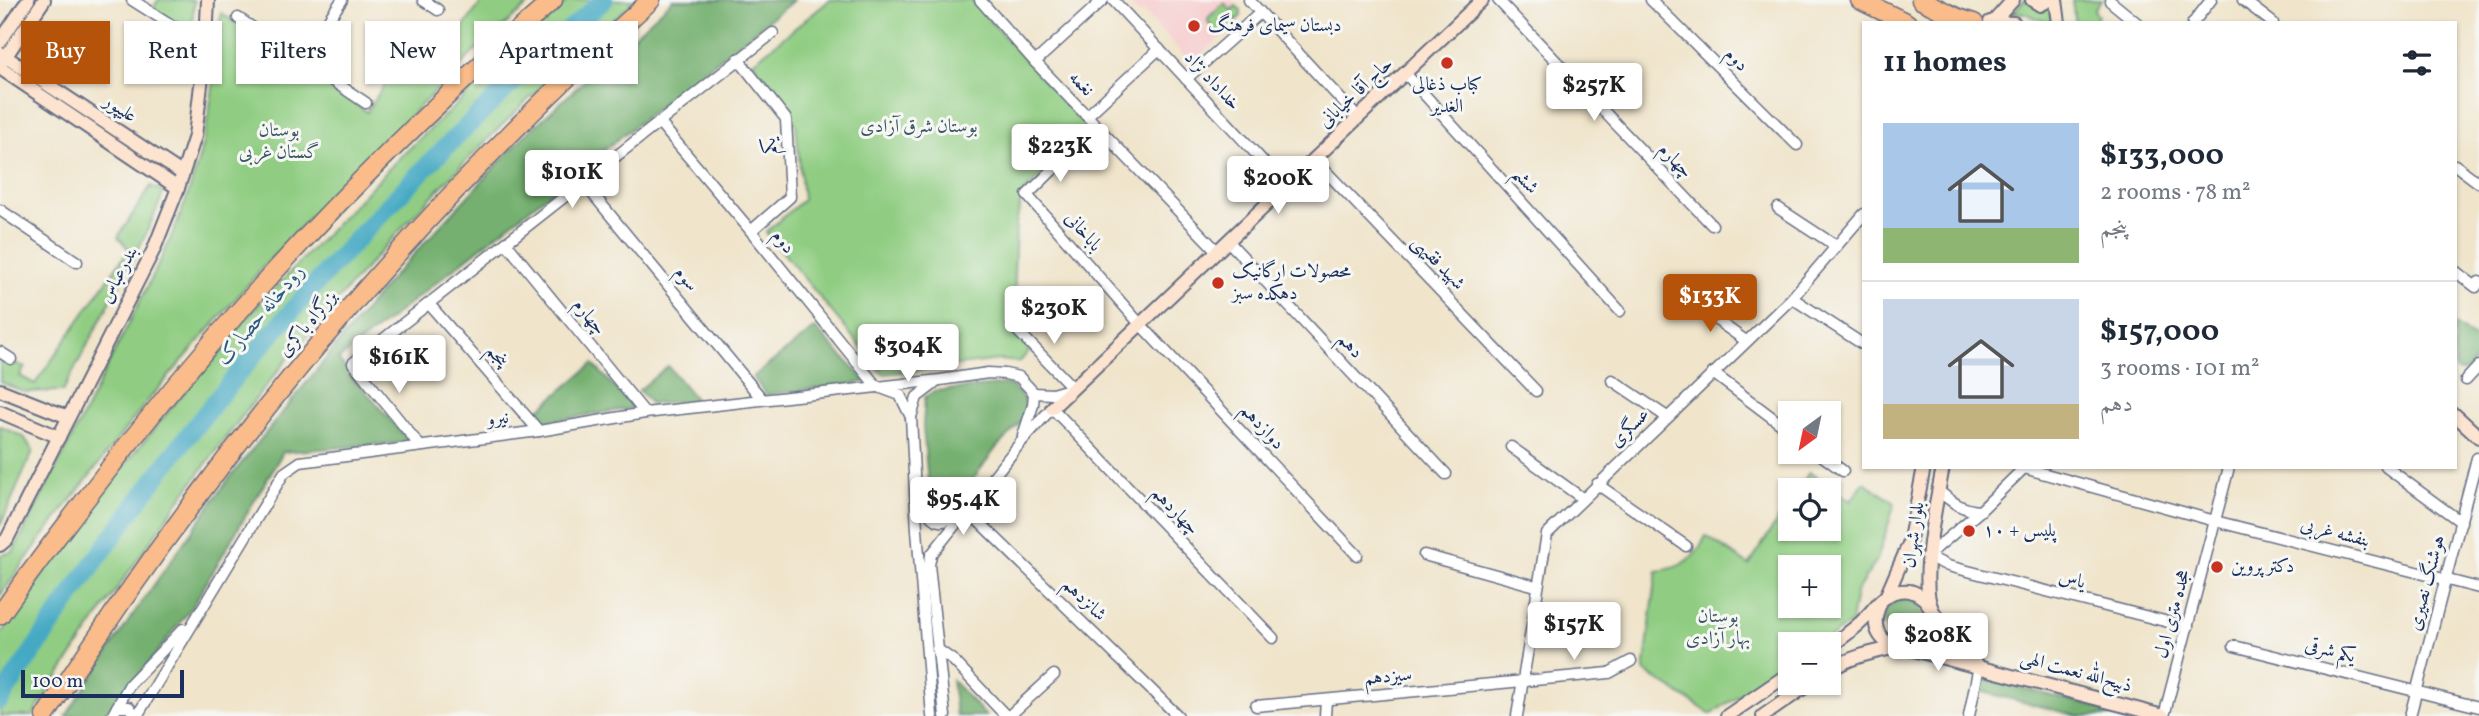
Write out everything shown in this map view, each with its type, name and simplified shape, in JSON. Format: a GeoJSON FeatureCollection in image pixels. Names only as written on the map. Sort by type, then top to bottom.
{"type":"FeatureCollection","features":[{"type":"Feature","properties":{"kind":"highway"},"geometry":{"type":"LineString","coordinates":[[0,615],[118,455],[226,325],[326,215],[390,150],[502,44],[553,0]]}},
{"type":"Feature","properties":{"kind":"highway","name":"بزرگراه باکری"},"geometry":{"type":"LineString","coordinates":[[45,716],[102,627],[155,553],[301,366],[457,188],[526,117],[651,0]]}},
{"type":"Feature","properties":{"kind":"highway"},"geometry":{"type":"LineString","coordinates":[[1860,0],[1903,21]]}},
{"type":"Feature","properties":{"kind":"highway"},"geometry":{"type":"LineString","coordinates":[[1929,9],[1968,21]]}},
{"type":"Feature","properties":{"kind":"street"},"geometry":{"type":"LineString","coordinates":[[0,42],[28,0]]}},
{"type":"Feature","properties":{"kind":"street"},"geometry":{"type":"LineString","coordinates":[[1,61],[44,0]]}},
{"type":"Feature","properties":{"kind":"street"},"geometry":{"type":"LineString","coordinates":[[132,0],[165,21]]}},
{"type":"Feature","properties":{"kind":"street","name":"بندرعباس"},"geometry":{"type":"LineString","coordinates":[[0,545],[7,539],[154,249],[178,188],[195,136],[208,0]]}},
{"type":"Feature","properties":{"kind":"street"},"geometry":{"type":"LineString","coordinates":[[328,21],[342,0]]}},
{"type":"Feature","properties":{"kind":"street"},"geometry":{"type":"LineString","coordinates":[[424,0],[438,10]]}},
{"type":"Feature","properties":{"kind":"street","name":"نغمه"},"geometry":{"type":"LineString","coordinates":[[980,0],[1035,62],[1217,251]]}},
{"type":"Feature","properties":{"kind":"street"},"geometry":{"type":"LineString","coordinates":[[1035,62],[1103,0]]}},
{"type":"Feature","properties":{"kind":"street","name":"خداداد نژاد"},"geometry":{"type":"LineString","coordinates":[[1113,0],[1286,186]]}},
{"type":"Feature","properties":{"kind":"street"},"geometry":{"type":"LineString","coordinates":[[1248,0],[1358,118]]}},
{"type":"Feature","properties":{"kind":"street","name":"حاج آقا خیابانی"},"geometry":{"type":"LineString","coordinates":[[974,498],[1052,408],[1482,0]]}},
{"type":"Feature","properties":{"kind":"street","name":"چهارم"},"geometry":{"type":"LineString","coordinates":[[1498,0],[1712,225]]}},
{"type":"Feature","properties":{"kind":"street","name":"دوم"},"geometry":{"type":"LineString","coordinates":[[1651,0],[1797,145]]}},
{"type":"Feature","properties":{"kind":"street"},"geometry":{"type":"LineString","coordinates":[[1992,21],[2013,0]]}},
{"type":"Feature","properties":{"kind":"street"},"geometry":{"type":"LineString","coordinates":[[2032,0],[2040,5],[2050,0]]}},
{"type":"Feature","properties":{"kind":"street"},"geometry":{"type":"LineString","coordinates":[[2056,0],[2059,21]]}},
{"type":"Feature","properties":{"kind":"street"},"geometry":{"type":"LineString","coordinates":[[2195,21],[2211,0]]}},
{"type":"Feature","properties":{"kind":"street"},"geometry":{"type":"LineString","coordinates":[[2243,0],[2270,21]]}},
{"type":"Feature","properties":{"kind":"street"},"geometry":{"type":"LineString","coordinates":[[2110,1],[2135,21]]}},
{"type":"Feature","properties":{"kind":"street"},"geometry":{"type":"LineString","coordinates":[[1186,79],[1260,13]]}},
{"type":"Feature","properties":{"kind":"street"},"geometry":{"type":"LineString","coordinates":[[238,18],[242,21]]}},
{"type":"Feature","properties":{"kind":"street"},"geometry":{"type":"LineString","coordinates":[[420,446],[354,363],[773,33]]}},
{"type":"Feature","properties":{"kind":"street"},"geometry":{"type":"LineString","coordinates":[[1087,116],[1158,49]]}},
{"type":"Feature","properties":{"kind":"street","name":"یکم"},"geometry":{"type":"LineString","coordinates":[[738,59],[786,119],[790,197],[751,231]]}},
{"type":"Feature","properties":{"kind":"street","name":"علیپور"},"geometry":{"type":"LineString","coordinates":[[1,61],[183,174]]}},
{"type":"Feature","properties":{"kind":"street","name":"علیپور"},"geometry":{"type":"LineString","coordinates":[[1,61],[178,188]]}},
{"type":"Feature","properties":{"kind":"street","name":"ششم"},"geometry":{"type":"LineString","coordinates":[[1405,74],[1620,312]]}},
{"type":"Feature","properties":{"kind":"street"},"geometry":{"type":"LineString","coordinates":[[337,84],[366,103]]}},
{"type":"Feature","properties":{"kind":"street","name":"دوم"},"geometry":{"type":"LineString","coordinates":[[659,122],[877,387]]}},
{"type":"Feature","properties":{"kind":"street","name":"باباخانی"},"geometry":{"type":"LineString","coordinates":[[1073,150],[1027,195],[1140,324]]}},
{"type":"Feature","properties":{"kind":"street","name":"شهید فقیهی"},"geometry":{"type":"LineString","coordinates":[[1314,159],[1535,391]]}},
{"type":"Feature","properties":{"kind":"street"},"geometry":{"type":"LineString","coordinates":[[2457,166],[2479,183]]}},
{"type":"Feature","properties":{"kind":"street","name":"سوم"},"geometry":{"type":"LineString","coordinates":[[583,182],[762,399]]}},
{"type":"Feature","properties":{"kind":"street"},"geometry":{"type":"LineString","coordinates":[[1778,208],[1836,246]]}},
{"type":"Feature","properties":{"kind":"street"},"geometry":{"type":"LineString","coordinates":[[0,210],[78,262]]}},
{"type":"Feature","properties":{"kind":"street","name":"عسگری"},"geometry":{"type":"LineString","coordinates":[[1517,716],[1546,534],[1792,298],[1862,216]]}},
{"type":"Feature","properties":{"kind":"street","name":"دهم"},"geometry":{"type":"LineString","coordinates":[[1228,241],[1446,474]]}},
{"type":"Feature","properties":{"kind":"street","name":"چهارم"},"geometry":{"type":"LineString","coordinates":[[506,243],[645,413]]}},
{"type":"Feature","properties":{"kind":"street"},"geometry":{"type":"LineString","coordinates":[[2457,272],[2477,285]]}},
{"type":"Feature","properties":{"kind":"street"},"geometry":{"type":"LineString","coordinates":[[1792,298],[1862,344]]}},
{"type":"Feature","properties":{"kind":"street"},"geometry":{"type":"LineString","coordinates":[[1691,302],[1746,341]]}},
{"type":"Feature","properties":{"kind":"street","name":"پنجم"},"geometry":{"type":"LineString","coordinates":[[429,304],[539,431]]}},
{"type":"Feature","properties":{"kind":"street","name":"دوازدهم"},"geometry":{"type":"LineString","coordinates":[[1140,324],[1357,555]]}},
{"type":"Feature","properties":{"kind":"street"},"geometry":{"type":"LineString","coordinates":[[1012,325],[1073,388],[1052,394],[1034,393]]}},
{"type":"Feature","properties":{"kind":"street"},"geometry":{"type":"LineString","coordinates":[[0,352],[11,359]]}},
{"type":"Feature","properties":{"kind":"street"},"geometry":{"type":"LineString","coordinates":[[2466,380],[2479,366]]}},
{"type":"Feature","properties":{"kind":"street","name":"نیرو"},"geometry":{"type":"LineString","coordinates":[[136,716],[284,474],[291,466],[300,462],[539,431],[645,413],[988,373],[1019,377],[1034,393]]}},
{"type":"Feature","properties":{"kind":"street"},"geometry":{"type":"LineString","coordinates":[[1713,373],[1778,422]]}},
{"type":"Feature","properties":{"kind":"street"},"geometry":{"type":"LineString","coordinates":[[932,716],[911,417],[917,397],[928,386],[940,380]]}},
{"type":"Feature","properties":{"kind":"street"},"geometry":{"type":"LineString","coordinates":[[1612,380],[1667,417]]}},
{"type":"Feature","properties":{"kind":"street"},"geometry":{"type":"LineString","coordinates":[[877,387],[900,395],[911,417]]}},
{"type":"Feature","properties":{"kind":"street"},"geometry":{"type":"LineString","coordinates":[[0,390],[68,417]]}},
{"type":"Feature","properties":{"kind":"street","name":"حاج آقا خیابانی"},"geometry":{"type":"LineString","coordinates":[[1021,442],[1033,405],[1034,393]]}},
{"type":"Feature","properties":{"kind":"street","name":"چهاردهم"},"geometry":{"type":"LineString","coordinates":[[1052,408],[1273,638]]}},
{"type":"Feature","properties":{"kind":"street"},"geometry":{"type":"LineString","coordinates":[[0,412],[59,437]]}},
{"type":"Feature","properties":{"kind":"street"},"geometry":{"type":"LineString","coordinates":[[2457,417],[2479,437]]}},
{"type":"Feature","properties":{"kind":"street"},"geometry":{"type":"LineString","coordinates":[[2457,426],[2479,443]]}},
{"type":"Feature","properties":{"kind":"street"},"geometry":{"type":"LineString","coordinates":[[1511,447],[1582,498]]}},
{"type":"Feature","properties":{"kind":"street","name":"هوشنگ نصیری"},"geometry":{"type":"LineString","coordinates":[[2410,716],[2477,458]]}},
{"type":"Feature","properties":{"kind":"street"},"geometry":{"type":"LineString","coordinates":[[1833,464],[1843,471]]}},
{"type":"Feature","properties":{"kind":"street","name":"بلوار شهران"},"geometry":{"type":"LineString","coordinates":[[1841,638],[1860,624],[1883,600],[1909,544],[1924,469]]}},
{"type":"Feature","properties":{"kind":"street","name":"بلوار شهران"},"geometry":{"type":"LineString","coordinates":[[1931,609],[1927,556],[1943,469]]}},
{"type":"Feature","properties":{"kind":"street"},"geometry":{"type":"LineString","coordinates":[[1927,556],[1980,511],[2023,469]]}},
{"type":"Feature","properties":{"kind":"street","name":"بنفشه غربی"},"geometry":{"type":"LineString","coordinates":[[2032,469],[2215,521],[2479,588]]}},
{"type":"Feature","properties":{"kind":"street","name":"هجده متری اول"},"geometry":{"type":"LineString","coordinates":[[2163,716],[2228,469]]}},
{"type":"Feature","properties":{"kind":"street"},"geometry":{"type":"LineString","coordinates":[[2389,469],[2461,522]]}},
{"type":"Feature","properties":{"kind":"street"},"geometry":{"type":"LineString","coordinates":[[913,473],[924,508],[931,518],[940,521],[951,519],[974,498]]}},
{"type":"Feature","properties":{"kind":"street"},"geometry":{"type":"LineString","coordinates":[[1597,484],[1686,546]]}},
{"type":"Feature","properties":{"kind":"street"},"geometry":{"type":"LineString","coordinates":[[1940,492],[1956,506],[1980,511]]}},
{"type":"Feature","properties":{"kind":"street"},"geometry":{"type":"LineString","coordinates":[[945,716],[929,565],[936,546],[974,498]]}},
{"type":"Feature","properties":{"kind":"street","name":"شانزدهم"},"geometry":{"type":"LineString","coordinates":[[966,509],[1178,716]]}},
{"type":"Feature","properties":{"kind":"street"},"geometry":{"type":"LineString","coordinates":[[1424,555],[1536,586]]}},
{"type":"Feature","properties":{"kind":"street","name":"یاس"},"geometry":{"type":"LineString","coordinates":[[1927,556],[1948,566],[2188,627]]}},
{"type":"Feature","properties":{"kind":"street"},"geometry":{"type":"LineString","coordinates":[[1901,647],[1882,637],[1877,629],[1877,612],[1883,600],[1894,592],[1912,592],[1920,595],[1956,643],[1979,666],[1969,716]]}},
{"type":"Feature","properties":{"kind":"street","name":"نیرو"},"geometry":{"type":"LineString","coordinates":[[115,711],[130,684],[180,633],[201,607]]}},
{"type":"Feature","properties":{"kind":"street"},"geometry":{"type":"LineString","coordinates":[[1841,664],[1870,653],[1923,642],[1933,618],[1931,609]]}},
{"type":"Feature","properties":{"kind":"street","name":"یکم شرقی"},"geometry":{"type":"LineString","coordinates":[[2234,646],[2479,706]]}},
{"type":"Feature","properties":{"kind":"street","name":"ذبیح‌الله نعمت الهی"},"geometry":{"type":"LineString","coordinates":[[1901,647],[2163,716]]}},
{"type":"Feature","properties":{"kind":"street"},"geometry":{"type":"LineString","coordinates":[[937,649],[954,661],[1008,716],[1054,675]]}},
{"type":"Feature","properties":{"kind":"street"},"geometry":{"type":"LineString","coordinates":[[1523,683],[1609,673],[1631,661]]}},
{"type":"Feature","properties":{"kind":"street"},"geometry":{"type":"LineString","coordinates":[[1727,716],[1778,681]]}},
{"type":"Feature","properties":{"kind":"street","name":"سیزدهم"},"geometry":{"type":"LineString","coordinates":[[1256,706],[1523,683]]}},
{"type":"Feature","properties":{"kind":"street"},"geometry":{"type":"LineString","coordinates":[[1763,716],[1793,695]]}},
{"type":"Feature","properties":{"kind":"street"},"geometry":{"type":"LineString","coordinates":[[1325,716],[1326,700]]}},
{"type":"Feature","properties":{"kind":"street"},"geometry":{"type":"LineString","coordinates":[[115,711],[130,707],[136,716]]}},
{"type":"Feature","properties":{"kind":"shaded area","name":"دبستان سیمای فرهنگ"},"geometry":{"type":"Polygon","coordinates":[[[1126,0],[1232,0],[1242,10],[1243,16],[1192,64],[1144,12],[1139,14],[1126,0]]]}},
{"type":"Feature","properties":{"kind":"green space"},"geometry":{"type":"Polygon","coordinates":[[[158,0],[194,0],[193,21],[172,21],[153,9],[158,0]]]}},
{"type":"Feature","properties":{"kind":"green space","name":"بوستان گستان غربی"},"geometry":{"type":"Polygon","coordinates":[[[483,0],[534,0],[510,21],[474,21],[474,52],[460,66],[462,29],[483,0]]]}},
{"type":"Feature","properties":{"kind":"green space"},"geometry":{"type":"Polygon","coordinates":[[[569,0],[635,0],[612,21],[546,21],[569,0]]]}},
{"type":"Feature","properties":{"kind":"green space"},"geometry":{"type":"Polygon","coordinates":[[[673,0],[794,0],[338,360],[410,442],[283,452],[192,607],[108,716],[66,716],[227,481],[387,283],[524,136],[581,84],[638,84],[638,32],[673,0]]]}},
{"type":"Feature","properties":{"kind":"green space","name":"بوستان شرق آزادی"},"geometry":{"type":"Polygon","coordinates":[[[830,0],[971,0],[1089,130],[1023,193],[1016,223],[1014,275],[1019,322],[1029,352],[1019,362],[1000,360],[883,374],[766,232],[803,200],[796,124],[753,62],[830,0]]]}},
{"type":"Feature","properties":{"kind":"green space"},"geometry":{"type":"Polygon","coordinates":[[[2024,0],[2052,1],[2053,21],[2043,21],[2023,13],[2012,14],[2024,0]]]}},
{"type":"Feature","properties":{"kind":"green space"},"geometry":{"type":"Polygon","coordinates":[[[2072,0],[2102,0],[2094,10],[2098,16],[2094,21],[2075,21],[2072,0]]]}},
{"type":"Feature","properties":{"kind":"green space"},"geometry":{"type":"Polygon","coordinates":[[[1224,3],[1231,10],[1236,6],[1241,10],[1241,16],[1219,35],[1208,22],[1208,18],[1224,3]]]}},
{"type":"Feature","properties":{"kind":"green space","name":"بوستان گستان غربی"},"geometry":{"type":"Polygon","coordinates":[[[221,13],[236,23],[236,84],[326,84],[367,112],[385,84],[442,84],[263,267],[145,404],[0,596],[0,555],[13,552],[156,269],[186,200],[200,154],[214,84],[222,84],[221,13]]]}},
{"type":"Feature","properties":{"kind":"green space"},"geometry":{"type":"Polygon","coordinates":[[[479,84],[544,84],[380,252],[265,387],[162,525],[32,716],[0,716],[0,636],[81,518],[236,329],[396,161],[479,84]]]}},
{"type":"Feature","properties":{"kind":"green space"},"geometry":{"type":"Polygon","coordinates":[[[151,186],[164,192],[145,236],[63,391],[24,392],[0,382],[0,357],[25,367],[20,376],[35,384],[129,249],[118,237],[151,186]]]}},
{"type":"Feature","properties":{"kind":"green space"},"geometry":{"type":"Polygon","coordinates":[[[2457,326],[2479,342],[2479,357],[2467,370],[2459,372],[2457,326]]]}},
{"type":"Feature","properties":{"kind":"green space"},"geometry":{"type":"Polygon","coordinates":[[[815,328],[867,382],[766,395],[753,377],[815,328]]]}},
{"type":"Feature","properties":{"kind":"green space"},"geometry":{"type":"Polygon","coordinates":[[[593,364],[634,408],[542,422],[535,413],[593,364]]]}},
{"type":"Feature","properties":{"kind":"green space"},"geometry":{"type":"Polygon","coordinates":[[[668,366],[696,400],[651,404],[639,390],[668,366]]]}},
{"type":"Feature","properties":{"kind":"green space"},"geometry":{"type":"Polygon","coordinates":[[[1009,384],[1026,404],[1023,420],[997,447],[953,506],[937,513],[930,508],[923,426],[925,397],[934,391],[1009,384]]]}},
{"type":"Feature","properties":{"kind":"green space"},"geometry":{"type":"Polygon","coordinates":[[[0,426],[24,437],[33,451],[0,526],[0,426]]]}},
{"type":"Feature","properties":{"kind":"green space","name":"بوستان بهار آزادی"},"geometry":{"type":"Polygon","coordinates":[[[1809,472],[1818,478],[1805,478],[1809,472]]]}},
{"type":"Feature","properties":{"kind":"green space","name":"بوستان بهار آزادی"},"geometry":{"type":"Polygon","coordinates":[[[1864,482],[1895,503],[1877,560],[1856,592],[1851,623],[1838,632],[1778,632],[1778,669],[1711,714],[1644,671],[1657,571],[1674,568],[1687,561],[1706,536],[1749,565],[1778,520],[1778,541],[1841,541],[1841,494],[1851,501],[1864,482]]]}},
{"type":"Feature","properties":{"kind":"green space"},"geometry":{"type":"Polygon","coordinates":[[[1904,599],[1912,600],[1918,605],[1923,611],[1923,627],[1918,633],[1912,638],[1904,639],[1896,638],[1890,633],[1885,627],[1884,619],[1885,611],[1890,605],[1896,600],[1904,599]]]}},
{"type":"Feature","properties":{"kind":"green space"},"geometry":{"type":"Polygon","coordinates":[[[1983,678],[2131,716],[2078,716],[1979,691],[1983,678]]]}},
{"type":"Feature","properties":{"kind":"green space"},"geometry":{"type":"Polygon","coordinates":[[[952,680],[986,716],[956,716],[952,680]]]}},
{"type":"Feature","properties":{"kind":"waterway","name":"رودخانه حصارک"},"geometry":{"type":"LineString","coordinates":[[0,700],[144,493],[205,414],[280,325],[413,180],[507,88],[604,0]]}},
{"type":"Feature","properties":{"kind":"place","name":"دبستان سیمای فرهنگ"},"geometry":{"type":"Point","coordinates":[1194,26]}},
{"type":"Feature","properties":{"kind":"place","name":"کباب ذغالی الغدیر"},"geometry":{"type":"Point","coordinates":[1447,63]}},
{"type":"Feature","properties":{"kind":"place","name":"محصولات ارگانیک دهکده سبز"},"geometry":{"type":"Point","coordinates":[1218,283]}},
{"type":"Feature","properties":{"kind":"place","name":"پلیس + ۱۰"},"geometry":{"type":"Point","coordinates":[1969,531]}},
{"type":"Feature","properties":{"kind":"place","name":"دکتر پروین"},"geometry":{"type":"Point","coordinates":[2217,567]}}]}
